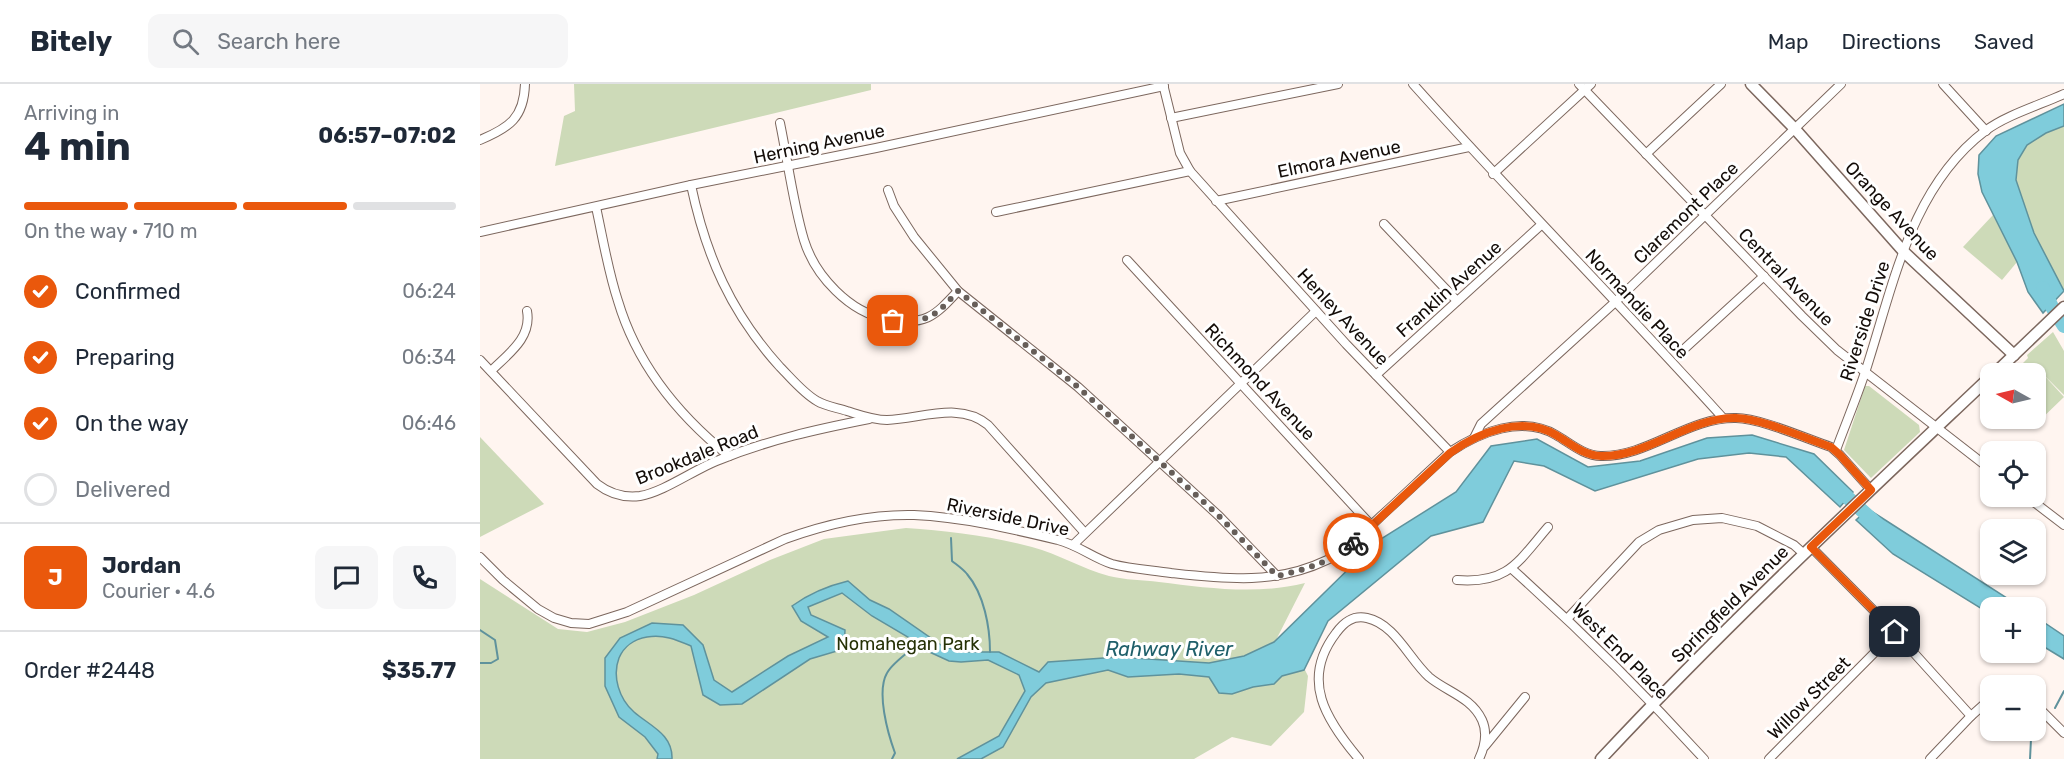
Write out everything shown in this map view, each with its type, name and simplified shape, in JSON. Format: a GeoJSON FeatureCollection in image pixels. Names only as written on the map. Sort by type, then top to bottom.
{"type":"FeatureCollection","features":[{"type":"Feature","properties":{"kind":"street"},"geometry":{"type":"LineString","coordinates":[[480,140],[502,131],[511,124],[520,110],[525,95],[525,84]]}},
{"type":"Feature","properties":{"kind":"street"},"geometry":{"type":"LineString","coordinates":[[1171,118],[1338,84]]}},
{"type":"Feature","properties":{"kind":"street","name":"Normandie Place"},"geometry":{"type":"LineString","coordinates":[[1413,84],[1493,174],[1723,418]]}},
{"type":"Feature","properties":{"kind":"street"},"geometry":{"type":"LineString","coordinates":[[1646,154],[1721,84]]}},
{"type":"Feature","properties":{"kind":"street","name":"Orange Avenue"},"geometry":{"type":"LineString","coordinates":[[1751,84],[1795,129],[1904,252],[2014,355]]}},
{"type":"Feature","properties":{"kind":"street","name":"Claremont Place"},"geometry":{"type":"LineString","coordinates":[[1474,438],[1481,424],[1615,302],[1841,84]]}},
{"type":"Feature","properties":{"kind":"street"},"geometry":{"type":"LineString","coordinates":[[1943,84],[1986,130]]}},
{"type":"Feature","properties":{"kind":"street","name":"Henley Avenue"},"geometry":{"type":"LineString","coordinates":[[1164,85],[1180,153],[1190,171],[1316,311],[1450,453]]}},
{"type":"Feature","properties":{"kind":"street","name":"Herning Avenue"},"geometry":{"type":"LineString","coordinates":[[480,232],[1164,85]]}},
{"type":"Feature","properties":{"kind":"street"},"geometry":{"type":"LineString","coordinates":[[1493,174],[1585,86]]}},
{"type":"Feature","properties":{"kind":"street","name":"Central Avenue"},"geometry":{"type":"LineString","coordinates":[[1585,86],[1646,154],[1837,350],[1980,461]]}},
{"type":"Feature","properties":{"kind":"street","name":"Riverside Drive"},"geometry":{"type":"LineString","coordinates":[[1836,450],[1866,371],[1904,252],[1931,191],[1961,154],[1986,130],[2064,94]]}},
{"type":"Feature","properties":{"kind":"street"},"geometry":{"type":"LineString","coordinates":[[780,123],[804,240],[808,252],[830,285],[846,300],[877,318],[916,321],[927,319],[937,313],[958,291]]}},
{"type":"Feature","properties":{"kind":"street","name":"Elmora Avenue"},"geometry":{"type":"LineString","coordinates":[[1216,201],[1469,147]]}},
{"type":"Feature","properties":{"kind":"street"},"geometry":{"type":"LineString","coordinates":[[996,212],[1190,171]]}},
{"type":"Feature","properties":{"kind":"street"},"geometry":{"type":"LineString","coordinates":[[691,185],[710,256],[735,305],[765,350],[817,402],[870,419],[914,418],[951,412],[974,415],[1084,532]]}},
{"type":"Feature","properties":{"kind":"street"},"geometry":{"type":"LineString","coordinates":[[888,190],[894,207],[914,237],[958,291],[1078,387],[1219,516],[1277,576]]}},
{"type":"Feature","properties":{"kind":"street"},"geometry":{"type":"LineString","coordinates":[[597,207],[619,304],[644,362],[682,413],[704,436],[729,456]]}},
{"type":"Feature","properties":{"kind":"street"},"geometry":{"type":"LineString","coordinates":[[1384,224],[1458,301]]}},
{"type":"Feature","properties":{"kind":"street","name":"Franklin Avenue"},"geometry":{"type":"LineString","coordinates":[[1376,375],[1541,225]]}},
{"type":"Feature","properties":{"kind":"street","name":"Richmond Avenue"},"geometry":{"type":"LineString","coordinates":[[1127,260],[1371,525]]}},
{"type":"Feature","properties":{"kind":"street"},"geometry":{"type":"LineString","coordinates":[[1683,350],[1764,276]]}},
{"type":"Feature","properties":{"kind":"street"},"geometry":{"type":"LineString","coordinates":[[2006,363],[2064,308]]}},
{"type":"Feature","properties":{"kind":"street"},"geometry":{"type":"LineString","coordinates":[[491,371],[523,338],[528,325],[527,311]]}},
{"type":"Feature","properties":{"kind":"street"},"geometry":{"type":"LineString","coordinates":[[1073,545],[1316,311]]}},
{"type":"Feature","properties":{"kind":"street","name":"Brookdale Road"},"geometry":{"type":"LineString","coordinates":[[480,360],[597,484],[616,494],[632,497],[648,494],[703,466],[753,446],[805,432],[870,419]]}},
{"type":"Feature","properties":{"kind":"street","name":"Springfield Avenue"},"geometry":{"type":"LineString","coordinates":[[1601,759],[1653,703],[1861,499],[1980,387]]}},
{"type":"Feature","properties":{"kind":"street"},"geometry":{"type":"LineString","coordinates":[[1723,418],[1737,417],[1752,420],[1836,450],[1871,490]]}},
{"type":"Feature","properties":{"kind":"street","name":"Riverside Drive"},"geometry":{"type":"LineString","coordinates":[[480,557],[538,609],[554,618],[571,623],[589,624],[627,612],[805,531],[845,522],[892,516],[963,521],[1073,545],[1103,561],[1126,567],[1229,579],[1259,579],[1312,566],[1347,548],[1450,453],[1474,438],[1501,429],[1528,426],[1551,432],[1588,454],[1607,456],[1632,450],[1723,418]]}},
{"type":"Feature","properties":{"kind":"street"},"geometry":{"type":"LineString","coordinates":[[2040,507],[2064,525]]}},
{"type":"Feature","properties":{"kind":"street"},"geometry":{"type":"LineString","coordinates":[[1567,619],[1639,542],[1659,530],[1693,520],[1722,518],[1757,526],[1808,551],[1895,632],[1971,716]]}},
{"type":"Feature","properties":{"kind":"street"},"geometry":{"type":"LineString","coordinates":[[1457,580],[1484,580],[1512,569],[1548,527]]}},
{"type":"Feature","properties":{"kind":"street","name":"West End Place"},"geometry":{"type":"LineString","coordinates":[[1512,569],[1653,703],[1704,759]]}},
{"type":"Feature","properties":{"kind":"street"},"geometry":{"type":"LineString","coordinates":[[1359,759],[1330,720],[1321,698],[1318,681],[1322,659],[1333,637],[1345,622],[1357,617],[1382,624],[1431,678],[1470,703],[1481,718],[1486,730],[1485,759]]}},
{"type":"Feature","properties":{"kind":"street","name":"Willow Street"},"geometry":{"type":"LineString","coordinates":[[1769,759],[1895,632]]}},
{"type":"Feature","properties":{"kind":"street"},"geometry":{"type":"LineString","coordinates":[[1479,759],[1485,745],[1525,697]]}},
{"type":"Feature","properties":{"kind":"street"},"geometry":{"type":"LineString","coordinates":[[1930,759],[1980,708]]}},
{"type":"Feature","properties":{"kind":"street"},"geometry":{"type":"LineString","coordinates":[[2046,715],[2064,733]]}},
{"type":"Feature","properties":{"kind":"green space"},"geometry":{"type":"Polygon","coordinates":[[[574,84],[871,84],[871,90],[555,166],[564,116],[575,111],[574,84]]]}},
{"type":"Feature","properties":{"kind":"green space"},"geometry":{"type":"Polygon","coordinates":[[[2064,126],[2064,291],[2034,233],[2016,180],[2018,160],[2027,145],[2046,133],[2064,126]]]}},
{"type":"Feature","properties":{"kind":"green space"},"geometry":{"type":"Polygon","coordinates":[[[1993,215],[2017,262],[2002,280],[1963,247],[1993,215]]]}},
{"type":"Feature","properties":{"kind":"green space"},"geometry":{"type":"Polygon","coordinates":[[[2053,332],[2064,351],[2064,395],[2046,377],[2046,363],[2023,363],[2028,358],[2027,355],[2053,332]]]}},
{"type":"Feature","properties":{"kind":"green space"},"geometry":{"type":"Polygon","coordinates":[[[2046,377],[2064,397],[2046,414],[2046,377]]]}},
{"type":"Feature","properties":{"kind":"green space"},"geometry":{"type":"Polygon","coordinates":[[[1865,386],[1869,386],[1919,425],[1920,432],[1871,478],[1844,450],[1865,386]]]}},
{"type":"Feature","properties":{"kind":"green space"},"geometry":{"type":"Polygon","coordinates":[[[480,437],[544,504],[480,537],[480,437]]]}},
{"type":"Feature","properties":{"kind":"green space","name":"Nomahegan Park"},"geometry":{"type":"Polygon","coordinates":[[[906,528],[969,534],[1017,543],[1042,550],[1099,573],[1121,578],[1250,590],[1305,583],[1275,642],[1305,670],[1308,676],[1304,712],[1271,746],[1232,737],[1194,759],[480,759],[480,579],[558,629],[587,632],[625,622],[694,595],[770,560],[824,539],[906,528]]]}},
{"type":"Feature","properties":{"kind":"water"},"geometry":{"type":"Polygon","coordinates":[[[2064,104],[2064,126],[2046,133],[2027,145],[2018,160],[2016,180],[2034,233],[2064,291],[2043,313],[2028,292],[2017,262],[1982,192],[1978,174],[1979,155],[1996,136],[2064,104]]]}},
{"type":"Feature","properties":{"kind":"water"},"geometry":{"type":"Polygon","coordinates":[[[1752,435],[1814,454],[1853,492],[1840,507],[1786,457],[1749,453],[1698,459],[1595,491],[1544,466],[1514,461],[1483,522],[1431,536],[1328,621],[1304,670],[1282,676],[1274,684],[1253,687],[1232,694],[1219,693],[1209,677],[1179,674],[1128,677],[1108,670],[1046,683],[1031,697],[1003,747],[981,759],[957,759],[999,736],[1025,691],[1019,675],[988,660],[949,661],[923,649],[913,640],[872,616],[842,593],[808,607],[811,615],[845,630],[844,649],[810,659],[742,704],[720,705],[703,695],[691,646],[659,636],[638,639],[630,644],[621,654],[617,665],[618,687],[629,707],[665,737],[669,743],[672,759],[657,759],[658,754],[645,737],[619,717],[605,686],[605,658],[620,638],[652,623],[683,625],[703,645],[714,680],[732,692],[788,656],[828,637],[801,621],[792,606],[819,590],[848,581],[870,600],[889,609],[944,647],[966,652],[999,652],[1039,672],[1048,662],[1118,657],[1209,663],[1244,656],[1274,642],[1376,542],[1456,492],[1491,446],[1537,439],[1588,467],[1640,461],[1707,438],[1752,435]]]}},
{"type":"Feature","properties":{"kind":"water"},"geometry":{"type":"Polygon","coordinates":[[[1868,509],[1980,581],[1980,585],[1987,585],[2005,597],[1980,597],[1980,608],[1893,554],[1856,520],[1868,509]]]}},
{"type":"Feature","properties":{"kind":"water"},"geometry":{"type":"Polygon","coordinates":[[[2046,624],[2064,636],[2064,659],[2046,648],[2046,624]]]}},
{"type":"Feature","properties":{"kind":"waterway","name":"Rahway River"},"geometry":{"type":"LineString","coordinates":[[2043,288],[2064,326]]}},
{"type":"Feature","properties":{"kind":"waterway","name":"Rahway River"},"geometry":{"type":"LineString","coordinates":[[1836,487],[1877,524]]}},
{"type":"Feature","properties":{"kind":"waterway"},"geometry":{"type":"LineString","coordinates":[[951,538],[952,561],[967,574],[982,601],[989,632],[990,652]]}},
{"type":"Feature","properties":{"kind":"waterway"},"geometry":{"type":"LineString","coordinates":[[480,630],[495,640],[498,659],[491,663],[480,663]]}},
{"type":"Feature","properties":{"kind":"waterway"},"geometry":{"type":"LineString","coordinates":[[892,759],[895,753],[884,713],[884,681],[893,665],[918,644]]}},
{"type":"Feature","properties":{"kind":"waterway"},"geometry":{"type":"LineString","coordinates":[[2055,708],[2064,691]]}},
{"type":"Feature","properties":{"kind":"waterway"},"geometry":{"type":"LineString","coordinates":[[2030,759],[2031,741]]}},
{"type":"Feature","properties":{"kind":"way so far"},"geometry":{"type":"LineString","coordinates":[[893,321],[927,319],[937,313],[958,291],[1078,387],[1219,516],[1277,576],[1329,559],[1353,543]]}},
{"type":"Feature","properties":{"kind":"route"},"geometry":{"type":"LineString","coordinates":[[1353,543],[1450,453],[1474,438],[1493,431],[1516,426],[1536,427],[1551,432],[1588,454],[1599,456],[1632,450],[1714,420],[1737,417],[1831,447],[1871,490],[1811,547],[1895,632]]}}]}
